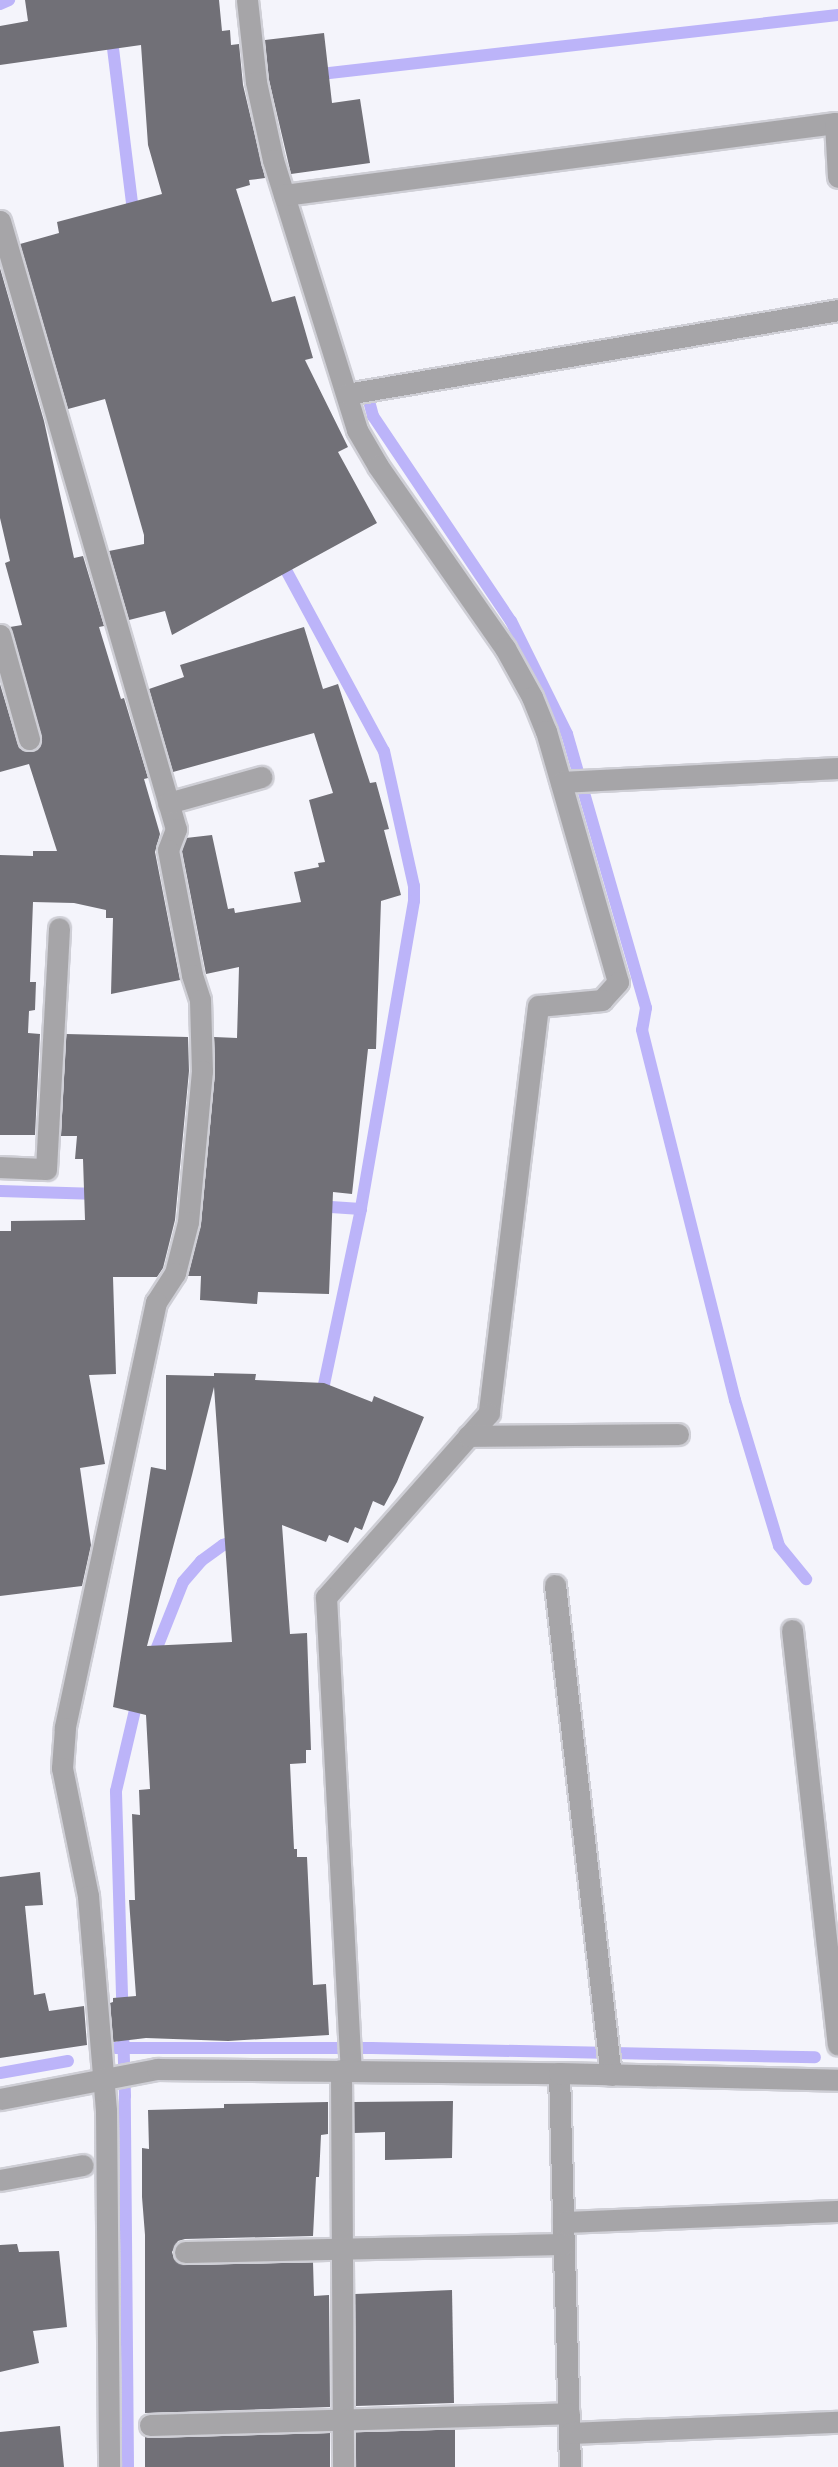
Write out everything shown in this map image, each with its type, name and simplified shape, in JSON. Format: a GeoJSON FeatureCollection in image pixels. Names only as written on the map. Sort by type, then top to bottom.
{"type":"FeatureCollection","features":[{"type":"Feature","properties":{"kind":"street"},"geometry":{"type":"LineString","coordinates":[[247,0],[257,82],[284,195],[357,430],[378,466],[512,660],[547,731],[566,781],[618,982],[603,1000],[538,1006],[489,1413],[326,1597],[348,2059],[341,2249],[343,2467]]}},
{"type":"Feature","properties":{"kind":"street"},"geometry":{"type":"LineString","coordinates":[[284,195],[835,123],[838,177]]}},
{"type":"Feature","properties":{"kind":"street"},"geometry":{"type":"LineString","coordinates":[[0,221],[176,829],[168,850],[192,975],[200,1000],[202,1070],[190,1199],[175,1273],[156,1302],[65,1728],[62,1768],[88,1896],[118,2076],[106,2110],[109,2467]]}},
{"type":"Feature","properties":{"kind":"street"},"geometry":{"type":"LineString","coordinates":[[347,394],[838,310]]}},
{"type":"Feature","properties":{"kind":"street"},"geometry":{"type":"LineString","coordinates":[[0,635],[29,739]]}},
{"type":"Feature","properties":{"kind":"street"},"geometry":{"type":"LineString","coordinates":[[566,781],[838,768]]}},
{"type":"Feature","properties":{"kind":"street"},"geometry":{"type":"LineString","coordinates":[[168,803],[261,777]]}},
{"type":"Feature","properties":{"kind":"street"},"geometry":{"type":"LineString","coordinates":[[0,1167],[46,1169],[59,928]]}},
{"type":"Feature","properties":{"kind":"street"},"geometry":{"type":"LineString","coordinates":[[468,1436],[678,1434]]}},
{"type":"Feature","properties":{"kind":"street"},"geometry":{"type":"LineString","coordinates":[[555,1585],[609,2062]]}},
{"type":"Feature","properties":{"kind":"street"},"geometry":{"type":"LineString","coordinates":[[792,1630],[838,2044]]}},
{"type":"Feature","properties":{"kind":"street"},"geometry":{"type":"LineString","coordinates":[[0,2099],[157,2069],[348,2059],[559,2073],[609,2062],[838,2080]]}},
{"type":"Feature","properties":{"kind":"street"},"geometry":{"type":"LineString","coordinates":[[559,2073],[570,2467]]}},
{"type":"Feature","properties":{"kind":"street"},"geometry":{"type":"LineString","coordinates":[[0,2180],[83,2165]]}},
{"type":"Feature","properties":{"kind":"street"},"geometry":{"type":"LineString","coordinates":[[563,2222],[838,2211]]}},
{"type":"Feature","properties":{"kind":"street"},"geometry":{"type":"LineString","coordinates":[[185,2252],[564,2244]]}},
{"type":"Feature","properties":{"kind":"street"},"geometry":{"type":"LineString","coordinates":[[150,2425],[343,2421],[838,2422]]}},
{"type":"Feature","properties":{"kind":"building"},"geometry":{"type":"Polygon","coordinates":[[[25,0],[219,0],[222,31],[230,30],[231,45],[239,44],[243,85],[265,178],[249,180],[250,185],[236,189],[272,302],[295,296],[313,358],[305,360],[348,447],[338,452],[377,523],[172,635],[165,611],[129,620],[109,551],[144,544],[144,535],[105,399],[68,409],[20,244],[59,233],[57,222],[162,194],[148,145],[141,45],[0,65],[0,26],[28,21],[25,0]]]}},
{"type":"Feature","properties":{"kind":"building"},"geometry":{"type":"Polygon","coordinates":[[[324,33],[332,103],[360,99],[370,163],[291,174],[269,80],[265,40],[324,33]]]}},
{"type":"Feature","properties":{"kind":"building"},"geometry":{"type":"Polygon","coordinates":[[[0,268],[44,421],[74,558],[83,556],[104,626],[99,627],[148,778],[144,779],[160,834],[155,852],[180,980],[111,994],[113,918],[106,918],[106,910],[74,903],[33,902],[30,982],[36,982],[35,1010],[29,1011],[28,1033],[40,1034],[35,1135],[0,1135],[0,855],[33,856],[33,851],[57,851],[29,764],[0,772],[0,684],[19,748],[32,752],[42,742],[10,627],[22,625],[5,563],[10,561],[0,518],[0,268]]]}},
{"type":"Feature","properties":{"kind":"building"},"geometry":{"type":"Polygon","coordinates":[[[304,627],[323,689],[338,684],[370,783],[376,782],[389,829],[384,830],[401,895],[381,901],[376,1049],[368,1049],[352,1194],[333,1192],[329,1294],[258,1292],[257,1304],[200,1300],[201,1276],[188,1276],[201,1223],[215,1072],[214,1037],[237,1038],[239,967],[206,974],[182,851],[186,838],[212,835],[228,909],[234,908],[235,913],[301,902],[294,872],[319,867],[318,863],[325,862],[309,800],[333,793],[314,733],[173,772],[149,689],[184,677],[180,665],[304,627]]]}},
{"type":"Feature","properties":{"kind":"building"},"geometry":{"type":"Polygon","coordinates":[[[66,1034],[188,1037],[189,1071],[175,1220],[163,1268],[157,1277],[113,1277],[116,1374],[89,1375],[105,1464],[80,1468],[91,1545],[82,1586],[0,1596],[0,1231],[11,1231],[11,1221],[85,1220],[83,1159],[75,1159],[77,1136],[61,1136],[66,1034]]]}},
{"type":"Feature","properties":{"kind":"building"},"geometry":{"type":"Polygon","coordinates":[[[214,1373],[256,1374],[255,1380],[324,1383],[372,1402],[374,1396],[424,1417],[384,1506],[373,1501],[362,1530],[355,1527],[348,1543],[329,1535],[326,1542],[282,1525],[290,1634],[307,1633],[311,1750],[306,1750],[306,1763],[290,1764],[294,1849],[297,1849],[297,1857],[307,1857],[313,1985],[326,1984],[329,2035],[228,2041],[146,2038],[113,2042],[110,2003],[113,1998],[136,1996],[129,1900],[135,1900],[132,1814],[140,1815],[139,1790],[150,1789],[146,1715],[113,1707],[151,1467],[166,1470],[166,1375],[214,1376],[214,1373]],[[214,1387],[147,1646],[232,1642],[214,1387]]]}},
{"type":"Feature","properties":{"kind":"building"},"geometry":{"type":"Polygon","coordinates":[[[40,1872],[43,1905],[25,1906],[34,1995],[45,1993],[49,2011],[84,2006],[87,2045],[0,2058],[0,1877],[40,1872]]]}},
{"type":"Feature","properties":{"kind":"building"},"geometry":{"type":"Polygon","coordinates":[[[453,2101],[452,2158],[385,2160],[385,2132],[354,2133],[354,2102],[453,2101]]]}},
{"type":"Feature","properties":{"kind":"building"},"geometry":{"type":"Polygon","coordinates":[[[328,2102],[328,2134],[321,2135],[319,2177],[316,2177],[313,2236],[185,2239],[178,2241],[172,2252],[174,2259],[185,2265],[313,2262],[314,2296],[329,2295],[330,2407],[145,2413],[142,2148],[149,2149],[148,2110],[224,2108],[224,2104],[328,2102]]]}},
{"type":"Feature","properties":{"kind":"building"},"geometry":{"type":"Polygon","coordinates":[[[17,2244],[19,2252],[59,2251],[67,2327],[33,2331],[39,2363],[0,2372],[0,2245],[17,2244]]]}},
{"type":"Feature","properties":{"kind":"building"},"geometry":{"type":"Polygon","coordinates":[[[452,2290],[454,2403],[356,2406],[355,2294],[452,2290]]]}},
{"type":"Feature","properties":{"kind":"building"},"geometry":{"type":"Polygon","coordinates":[[[60,2426],[64,2467],[0,2467],[0,2432],[60,2426]]]}},
{"type":"Feature","properties":{"kind":"building"},"geometry":{"type":"Polygon","coordinates":[[[455,2429],[455,2467],[356,2467],[356,2432],[455,2429]]]}},
{"type":"Feature","properties":{"kind":"building"},"geometry":{"type":"Polygon","coordinates":[[[330,2433],[330,2467],[145,2467],[145,2437],[330,2433]]]}},
{"type":"Feature","properties":{"kind":"waterway"},"geometry":{"type":"LineString","coordinates":[[0,4],[9,0]]}},
{"type":"Feature","properties":{"kind":"waterway"},"geometry":{"type":"LineString","coordinates":[[312,75],[838,15]]}},
{"type":"Feature","properties":{"kind":"waterway"},"geometry":{"type":"LineString","coordinates":[[111,32],[134,219]]}},
{"type":"Feature","properties":{"kind":"waterway"},"geometry":{"type":"LineString","coordinates":[[369,401],[373,416],[511,621],[567,734],[646,1008],[642,1030],[735,1400],[779,1546],[806,1579]]}},
{"type":"Feature","properties":{"kind":"waterway"},"geometry":{"type":"LineString","coordinates":[[280,559],[384,751],[414,886],[414,901],[361,1209],[321,1398]]}},
{"type":"Feature","properties":{"kind":"waterway"},"geometry":{"type":"LineString","coordinates":[[0,1191],[99,1194]]}},
{"type":"Feature","properties":{"kind":"waterway"},"geometry":{"type":"LineString","coordinates":[[316,1206],[361,1209]]}},
{"type":"Feature","properties":{"kind":"waterway"},"geometry":{"type":"LineString","coordinates":[[152,1660],[183,1582],[201,1561],[223,1545],[240,1539]]}},
{"type":"Feature","properties":{"kind":"waterway"},"geometry":{"type":"LineString","coordinates":[[128,2467],[125,2096],[116,1791],[138,1697]]}},
{"type":"Feature","properties":{"kind":"waterway"},"geometry":{"type":"LineString","coordinates":[[115,2048],[372,2048],[815,2057]]}},
{"type":"Feature","properties":{"kind":"waterway"},"geometry":{"type":"LineString","coordinates":[[0,2073],[68,2061]]}}]}
